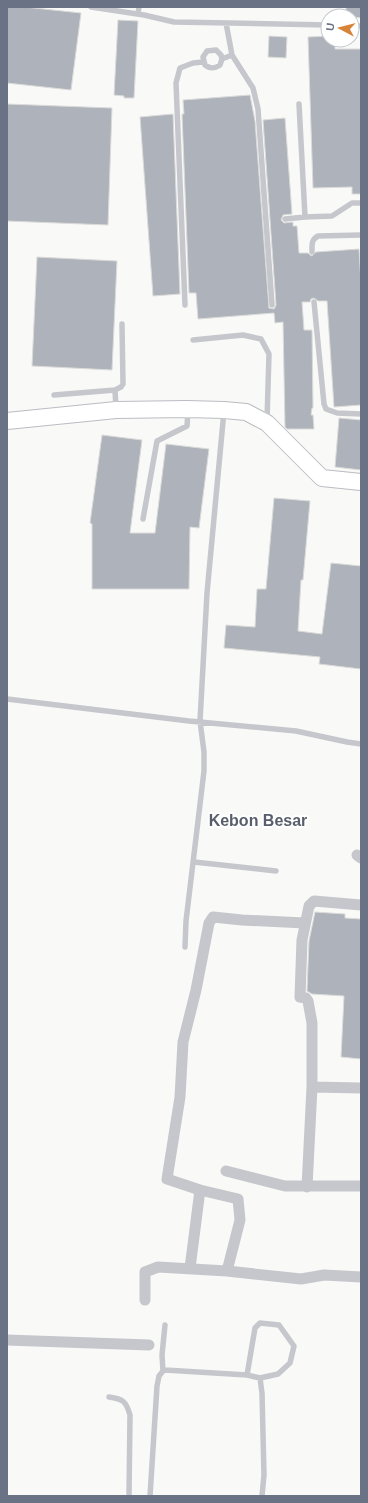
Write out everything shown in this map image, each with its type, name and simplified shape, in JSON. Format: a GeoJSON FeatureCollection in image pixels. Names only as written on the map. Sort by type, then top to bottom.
{"type":"FeatureCollection","features":[{"type":"Feature","properties":{"kind":"street"},"geometry":{"type":"LineString","coordinates":[[7,421],[116,410],[187,409],[246,412],[267,423],[322,478],[361,482]]}},
{"type":"Feature","properties":{"kind":"street"},"geometry":{"type":"LineString","coordinates":[[307,1187],[312,1087],[310,1008],[306,998],[300,997],[302,940],[305,922],[309,906],[314,901],[361,905]]}},
{"type":"Feature","properties":{"kind":"street"},"geometry":{"type":"LineString","coordinates":[[228,1271],[240,1220],[238,1199],[200,1190],[167,1179],[180,1097],[183,1042],[196,990],[209,923],[214,917],[242,920],[305,922]]}},
{"type":"Feature","properties":{"kind":"street"},"geometry":{"type":"LineString","coordinates":[[312,1087],[361,1088]]}},
{"type":"Feature","properties":{"kind":"street"},"geometry":{"type":"LineString","coordinates":[[226,1171],[284,1186],[361,1186]]}},
{"type":"Feature","properties":{"kind":"street"},"geometry":{"type":"LineString","coordinates":[[190,1268],[200,1190]]}},
{"type":"Feature","properties":{"kind":"street"},"geometry":{"type":"LineString","coordinates":[[145,1300],[146,1272],[158,1267],[228,1271],[301,1279],[324,1275],[361,1277]]}},
{"type":"Feature","properties":{"kind":"street"},"geometry":{"type":"LineString","coordinates":[[7,1340],[149,1345]]}},
{"type":"Feature","properties":{"kind":"lane"},"geometry":{"type":"LineString","coordinates":[[91,7],[138,14],[174,22],[320,25]]}},
{"type":"Feature","properties":{"kind":"lane"},"geometry":{"type":"LineString","coordinates":[[138,14],[139,7]]}},
{"type":"Feature","properties":{"kind":"lane"},"geometry":{"type":"LineString","coordinates":[[226,24],[232,55],[253,88],[258,109],[272,305]]}},
{"type":"Feature","properties":{"kind":"lane"},"geometry":{"type":"LineString","coordinates":[[211,49],[219,52],[222,59],[220,65],[214,68],[208,67],[204,62],[205,54],[211,49]]}},
{"type":"Feature","properties":{"kind":"lane"},"geometry":{"type":"LineString","coordinates":[[222,59],[232,55]]}},
{"type":"Feature","properties":{"kind":"lane"},"geometry":{"type":"LineString","coordinates":[[185,305],[176,83],[180,68],[193,63],[204,62]]}},
{"type":"Feature","properties":{"kind":"lane"},"geometry":{"type":"LineString","coordinates":[[299,104],[305,218]]}},
{"type":"Feature","properties":{"kind":"lane"},"geometry":{"type":"LineString","coordinates":[[285,219],[332,216],[352,203],[361,204]]}},
{"type":"Feature","properties":{"kind":"lane"},"geometry":{"type":"LineString","coordinates":[[312,252],[312,242],[314,238],[318,236],[361,235]]}},
{"type":"Feature","properties":{"kind":"lane"},"geometry":{"type":"LineString","coordinates":[[314,302],[324,404],[326,409],[337,413],[361,414]]}},
{"type":"Feature","properties":{"kind":"lane"},"geometry":{"type":"LineString","coordinates":[[54,395],[114,390],[121,387],[123,384],[122,324]]}},
{"type":"Feature","properties":{"kind":"lane"},"geometry":{"type":"LineString","coordinates":[[193,340],[243,335],[260,339],[269,354],[267,423]]}},
{"type":"Feature","properties":{"kind":"lane"},"geometry":{"type":"LineString","coordinates":[[114,390],[116,410]]}},
{"type":"Feature","properties":{"kind":"lane"},"geometry":{"type":"LineString","coordinates":[[143,519],[157,441],[187,426],[187,409]]}},
{"type":"Feature","properties":{"kind":"lane"},"geometry":{"type":"LineString","coordinates":[[184,947],[204,771],[204,752],[200,721],[207,593],[224,410]]}},
{"type":"Feature","properties":{"kind":"lane"},"geometry":{"type":"LineString","coordinates":[[7,699],[296,731],[361,744]]}},
{"type":"Feature","properties":{"kind":"lane"},"geometry":{"type":"LineString","coordinates":[[194,862],[276,871]]}},
{"type":"Feature","properties":{"kind":"lane"},"geometry":{"type":"LineString","coordinates":[[163,1371],[247,1375],[260,1378],[278,1374],[290,1363],[294,1346],[279,1325],[260,1323],[255,1328],[247,1375]]}},
{"type":"Feature","properties":{"kind":"lane"},"geometry":{"type":"LineString","coordinates":[[150,1496],[157,1386],[159,1376],[163,1371],[162,1355],[165,1325]]}},
{"type":"Feature","properties":{"kind":"lane"},"geometry":{"type":"LineString","coordinates":[[260,1378],[262,1393],[264,1468],[262,1496]]}},
{"type":"Feature","properties":{"kind":"lane"},"geometry":{"type":"LineString","coordinates":[[109,1397],[121,1399],[127,1404],[130,1415],[129,1496]]}},
{"type":"Feature","properties":{"kind":"building"},"geometry":{"type":"Polygon","coordinates":[[[7,7],[25,7],[81,13],[71,90],[7,83],[7,7]]]}},
{"type":"Feature","properties":{"kind":"building"},"geometry":{"type":"Polygon","coordinates":[[[361,7],[361,18],[360,8],[346,8],[361,7]]]}},
{"type":"Feature","properties":{"kind":"building"},"geometry":{"type":"Polygon","coordinates":[[[118,20],[138,21],[134,98],[124,98],[124,96],[114,95],[118,20]]]}},
{"type":"Feature","properties":{"kind":"building"},"geometry":{"type":"Polygon","coordinates":[[[269,36],[287,37],[286,58],[268,57],[269,36]]]}},
{"type":"Feature","properties":{"kind":"building"},"geometry":{"type":"Polygon","coordinates":[[[320,36],[320,48],[361,49],[361,194],[352,194],[352,187],[313,188],[308,37],[320,36]]]}},
{"type":"Feature","properties":{"kind":"building"},"geometry":{"type":"Polygon","coordinates":[[[250,95],[255,121],[269,308],[274,309],[276,305],[263,120],[285,118],[292,214],[283,215],[281,220],[284,223],[293,222],[293,226],[297,226],[299,253],[308,253],[312,256],[316,252],[359,249],[361,283],[361,405],[334,407],[327,301],[318,301],[314,298],[311,299],[310,302],[302,302],[304,330],[312,330],[313,408],[311,415],[313,415],[314,429],[287,429],[285,427],[283,322],[275,323],[274,313],[198,319],[196,293],[189,293],[182,114],[184,114],[183,100],[250,95]]]}},
{"type":"Feature","properties":{"kind":"building"},"geometry":{"type":"Polygon","coordinates":[[[7,104],[112,108],[108,225],[7,221],[7,104]]]}},
{"type":"Feature","properties":{"kind":"building"},"geometry":{"type":"Polygon","coordinates":[[[173,114],[180,294],[153,296],[140,117],[173,114]]]}},
{"type":"Feature","properties":{"kind":"building"},"geometry":{"type":"Polygon","coordinates":[[[37,257],[117,261],[112,370],[32,366],[37,257]]]}},
{"type":"Feature","properties":{"kind":"building"},"geometry":{"type":"Polygon","coordinates":[[[339,418],[361,420],[361,470],[335,467],[339,418]]]}},
{"type":"Feature","properties":{"kind":"building"},"geometry":{"type":"Polygon","coordinates":[[[102,435],[142,440],[130,533],[155,533],[166,444],[209,449],[199,528],[190,527],[189,589],[92,589],[92,524],[90,523],[102,435]]]}},
{"type":"Feature","properties":{"kind":"building"},"geometry":{"type":"Polygon","coordinates":[[[274,498],[310,501],[303,580],[301,580],[298,631],[322,634],[331,563],[361,566],[361,669],[319,664],[320,657],[224,648],[226,625],[255,627],[257,589],[266,589],[274,498]]]}},
{"type":"Feature","properties":{"kind":"building"},"geometry":{"type":"Polygon","coordinates":[[[315,912],[345,914],[345,918],[361,919],[361,1059],[341,1057],[344,996],[312,994],[307,991],[309,941],[315,912]]]}},
{"type":"Feature","properties":{"kind":"district","name":"Kebon Besar"},"geometry":{"type":"Point","coordinates":[258,820]}}]}
